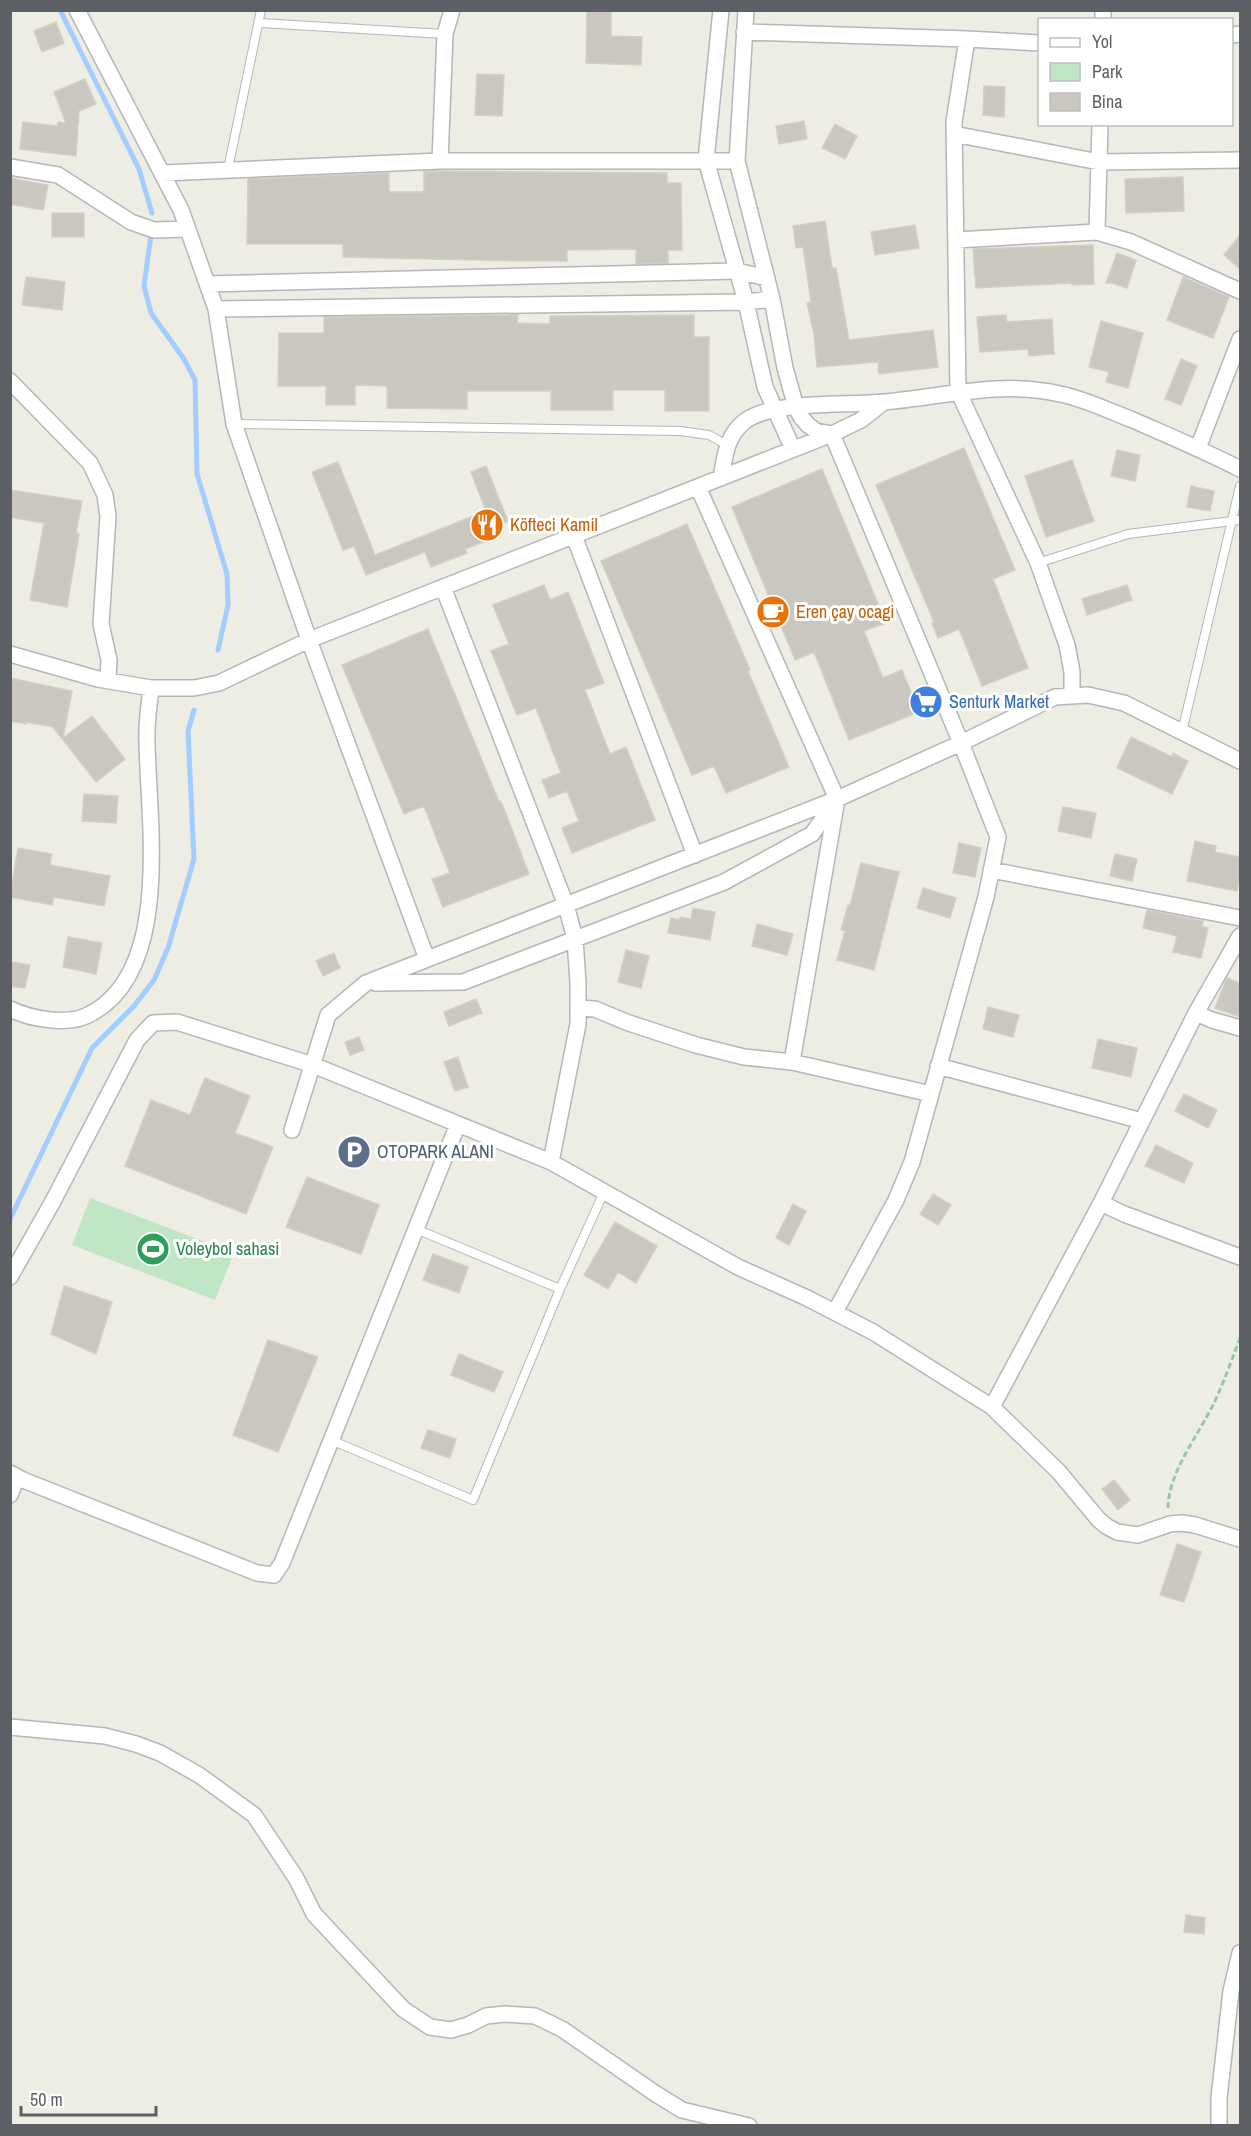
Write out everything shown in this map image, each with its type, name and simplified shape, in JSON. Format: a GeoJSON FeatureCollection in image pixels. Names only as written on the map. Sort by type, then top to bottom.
{"type":"FeatureCollection","features":[{"type":"Feature","properties":{"kind":"street"},"geometry":{"type":"LineString","coordinates":[[77,10],[162,173],[187,229],[216,309],[234,424],[309,640],[427,959]]}},
{"type":"Feature","properties":{"kind":"street"},"geometry":{"type":"LineString","coordinates":[[440,161],[445,34],[452,10]]}},
{"type":"Feature","properties":{"kind":"street"},"geometry":{"type":"LineString","coordinates":[[721,10],[706,160],[746,302],[765,387],[793,449]]}},
{"type":"Feature","properties":{"kind":"street"},"geometry":{"type":"LineString","coordinates":[[746,10],[737,161],[767,278],[785,368],[796,407],[808,425],[831,434]]}},
{"type":"Feature","properties":{"kind":"street"},"geometry":{"type":"LineString","coordinates":[[744,32],[1038,43]]}},
{"type":"Feature","properties":{"kind":"street"},"geometry":{"type":"LineString","coordinates":[[967,39],[954,122],[958,392],[1038,563],[1067,645],[1072,672],[1072,695]]}},
{"type":"Feature","properties":{"kind":"street"},"geometry":{"type":"LineString","coordinates":[[1097,232],[1100,126]]}},
{"type":"Feature","properties":{"kind":"street"},"geometry":{"type":"LineString","coordinates":[[954,134],[1099,162],[1240,160]]}},
{"type":"Feature","properties":{"kind":"street"},"geometry":{"type":"LineString","coordinates":[[162,173],[440,161],[737,161]]}},
{"type":"Feature","properties":{"kind":"street"},"geometry":{"type":"LineString","coordinates":[[10,167],[58,175],[131,222],[154,230],[187,229]]}},
{"type":"Feature","properties":{"kind":"street"},"geometry":{"type":"LineString","coordinates":[[956,240],[1097,232],[1131,242],[1240,291]]}},
{"type":"Feature","properties":{"kind":"street"},"geometry":{"type":"LineString","coordinates":[[207,284],[737,271],[767,278]]}},
{"type":"Feature","properties":{"kind":"street"},"geometry":{"type":"LineString","coordinates":[[216,309],[746,302],[772,299]]}},
{"type":"Feature","properties":{"kind":"street"},"geometry":{"type":"LineString","coordinates":[[1198,448],[1240,339]]}},
{"type":"Feature","properties":{"kind":"street"},"geometry":{"type":"LineString","coordinates":[[10,381],[90,463],[105,495],[108,516],[101,624],[109,660],[108,681]]}},
{"type":"Feature","properties":{"kind":"street"},"geometry":{"type":"LineString","coordinates":[[721,478],[727,445],[735,430],[747,420],[760,414],[796,407],[884,402],[992,388],[1022,388],[1060,394],[1097,406],[1198,448],[1240,469]]}},
{"type":"Feature","properties":{"kind":"street"},"geometry":{"type":"LineString","coordinates":[[10,654],[108,681],[151,688],[194,688],[219,683],[309,640],[831,434],[861,420],[884,402]]}},
{"type":"Feature","properties":{"kind":"street"},"geometry":{"type":"LineString","coordinates":[[831,434],[961,743],[998,837],[986,897],[912,1162],[896,1200],[835,1312]]}},
{"type":"Feature","properties":{"kind":"street"},"geometry":{"type":"LineString","coordinates":[[698,487],[837,799],[792,1062]]}},
{"type":"Feature","properties":{"kind":"street"},"geometry":{"type":"LineString","coordinates":[[573,536],[695,855]]}},
{"type":"Feature","properties":{"kind":"street"},"geometry":{"type":"LineString","coordinates":[[443,587],[566,905],[575,939],[578,1024],[551,1162]]}},
{"type":"Feature","properties":{"kind":"street"},"geometry":{"type":"LineString","coordinates":[[10,1009],[32,1016],[77,1020],[96,1011],[114,995],[131,971],[143,940],[151,886],[147,739],[151,688]]}},
{"type":"Feature","properties":{"kind":"street"},"geometry":{"type":"LineString","coordinates":[[292,1130],[328,1015],[366,983],[837,799],[961,743],[1055,697],[1072,695],[1106,698],[1124,703],[1240,761]]}},
{"type":"Feature","properties":{"kind":"street"},"geometry":{"type":"LineString","coordinates":[[366,983],[462,982],[724,882],[813,834],[837,799]]}},
{"type":"Feature","properties":{"kind":"street"},"geometry":{"type":"LineString","coordinates":[[991,870],[1240,918]]}},
{"type":"Feature","properties":{"kind":"street"},"geometry":{"type":"LineString","coordinates":[[992,1407],[1101,1203],[1196,1013],[1240,936]]}},
{"type":"Feature","properties":{"kind":"street"},"geometry":{"type":"LineString","coordinates":[[578,1008],[595,1009],[626,1022],[696,1045],[744,1057],[792,1062],[931,1094]]}},
{"type":"Feature","properties":{"kind":"street"},"geometry":{"type":"LineString","coordinates":[[1196,1013],[1240,1028]]}},
{"type":"Feature","properties":{"kind":"street"},"geometry":{"type":"LineString","coordinates":[[10,1277],[52,1203],[137,1040],[153,1023],[177,1022],[314,1065],[551,1162],[738,1267],[807,1298],[873,1332],[992,1407],[1059,1472],[1106,1526],[1117,1532],[1138,1535],[1170,1524],[1195,1525],[1240,1539]]}},
{"type":"Feature","properties":{"kind":"street"},"geometry":{"type":"LineString","coordinates":[[938,1066],[1142,1121]]}},
{"type":"Feature","properties":{"kind":"street"},"geometry":{"type":"LineString","coordinates":[[10,1495],[14,1475],[257,1573],[274,1575],[282,1563],[458,1124]]}},
{"type":"Feature","properties":{"kind":"street"},"geometry":{"type":"LineString","coordinates":[[1101,1203],[1124,1214],[1240,1257]]}},
{"type":"Feature","properties":{"kind":"street"},"geometry":{"type":"LineString","coordinates":[[10,1727],[105,1736],[160,1753],[199,1775],[254,1815],[296,1878],[314,1914],[403,2009],[430,2027],[451,2030],[486,2016],[506,2014],[535,2016],[562,2029],[682,2110],[749,2126]]}},
{"type":"Feature","properties":{"kind":"street"},"geometry":{"type":"LineString","coordinates":[[1219,2126],[1219,2098],[1231,1991],[1240,1953]]}},
{"type":"Feature","properties":{"kind":"lane"},"geometry":{"type":"LineString","coordinates":[[228,169],[261,10]]}},
{"type":"Feature","properties":{"kind":"lane"},"geometry":{"type":"LineString","coordinates":[[260,23],[445,34]]}},
{"type":"Feature","properties":{"kind":"lane"},"geometry":{"type":"LineString","coordinates":[[234,424],[680,431],[709,435],[727,445]]}},
{"type":"Feature","properties":{"kind":"lane"},"geometry":{"type":"LineString","coordinates":[[1182,732],[1240,486]]}},
{"type":"Feature","properties":{"kind":"lane"},"geometry":{"type":"LineString","coordinates":[[1038,563],[1128,534],[1240,520]]}},
{"type":"Feature","properties":{"kind":"lane"},"geometry":{"type":"LineString","coordinates":[[332,1440],[473,1500],[560,1289],[604,1192]]}},
{"type":"Feature","properties":{"kind":"lane"},"geometry":{"type":"LineString","coordinates":[[416,1229],[560,1289]]}},
{"type":"Feature","properties":{"kind":"path"},"geometry":{"type":"LineString","coordinates":[[1170,1524],[1167,1506],[1173,1479],[1215,1402],[1240,1338]]}},
{"type":"Feature","properties":{"kind":"green space","name":"Voleybol sahasi"},"geometry":{"type":"Polygon","coordinates":[[[90,1198],[234,1253],[215,1300],[72,1245],[90,1198]]]}},
{"type":"Feature","properties":{"kind":"building"},"geometry":{"type":"Polygon","coordinates":[[[587,10],[611,10],[611,36],[642,37],[641,65],[586,63],[587,10]]]}},
{"type":"Feature","properties":{"kind":"building"},"geometry":{"type":"Polygon","coordinates":[[[56,22],[64,43],[42,52],[34,31],[56,22]]]}},
{"type":"Feature","properties":{"kind":"building"},"geometry":{"type":"Polygon","coordinates":[[[477,74],[504,75],[502,116],[475,115],[477,74]]]}},
{"type":"Feature","properties":{"kind":"building"},"geometry":{"type":"Polygon","coordinates":[[[85,79],[96,104],[79,111],[76,156],[20,149],[23,122],[58,126],[58,122],[66,123],[54,92],[85,79]]]}},
{"type":"Feature","properties":{"kind":"building"},"geometry":{"type":"Polygon","coordinates":[[[984,86],[1005,87],[1004,117],[983,115],[984,86]]]}},
{"type":"Feature","properties":{"kind":"building"},"geometry":{"type":"Polygon","coordinates":[[[804,121],[807,139],[779,144],[776,126],[804,121]]]}},
{"type":"Feature","properties":{"kind":"building"},"geometry":{"type":"Polygon","coordinates":[[[835,124],[857,136],[845,159],[822,148],[835,124]]]}},
{"type":"Feature","properties":{"kind":"building"},"geometry":{"type":"Polygon","coordinates":[[[424,171],[667,173],[667,183],[681,183],[682,250],[668,250],[668,263],[636,264],[636,249],[567,250],[567,261],[521,261],[343,257],[343,244],[247,244],[248,179],[389,173],[389,192],[424,192],[424,171]]]}},
{"type":"Feature","properties":{"kind":"building"},"geometry":{"type":"Polygon","coordinates":[[[1183,177],[1184,211],[1126,213],[1125,179],[1183,177]]]}},
{"type":"Feature","properties":{"kind":"building"},"geometry":{"type":"Polygon","coordinates":[[[10,178],[48,185],[43,210],[10,204],[10,178]]]}},
{"type":"Feature","properties":{"kind":"building"},"geometry":{"type":"Polygon","coordinates":[[[52,213],[84,213],[84,237],[52,237],[52,213]]]}},
{"type":"Feature","properties":{"kind":"building"},"geometry":{"type":"Polygon","coordinates":[[[825,221],[832,268],[836,268],[849,340],[933,330],[938,367],[879,374],[878,362],[817,367],[814,334],[807,303],[811,302],[803,247],[796,248],[793,226],[825,221]]]}},
{"type":"Feature","properties":{"kind":"building"},"geometry":{"type":"Polygon","coordinates":[[[915,225],[919,248],[875,255],[871,232],[915,225]]]}},
{"type":"Feature","properties":{"kind":"building"},"geometry":{"type":"Polygon","coordinates":[[[1240,235],[1240,269],[1224,255],[1240,235]]]}},
{"type":"Feature","properties":{"kind":"building"},"geometry":{"type":"Polygon","coordinates":[[[1093,245],[1094,284],[976,288],[973,249],[1093,245]]]}},
{"type":"Feature","properties":{"kind":"building"},"geometry":{"type":"Polygon","coordinates":[[[1117,253],[1136,260],[1127,288],[1106,283],[1117,253]]]}},
{"type":"Feature","properties":{"kind":"building"},"geometry":{"type":"Polygon","coordinates":[[[26,277],[65,282],[62,310],[22,305],[26,277]]]}},
{"type":"Feature","properties":{"kind":"building"},"geometry":{"type":"Polygon","coordinates":[[[1183,277],[1229,297],[1213,338],[1167,320],[1183,277]]]}},
{"type":"Feature","properties":{"kind":"building"},"geometry":{"type":"Polygon","coordinates":[[[518,315],[517,323],[550,324],[550,316],[694,315],[694,337],[709,337],[709,411],[665,411],[665,390],[613,390],[613,410],[551,410],[551,391],[467,391],[467,409],[387,408],[387,386],[355,385],[355,405],[326,405],[326,386],[278,386],[279,333],[324,333],[324,317],[518,315]]]}},
{"type":"Feature","properties":{"kind":"building"},"geometry":{"type":"Polygon","coordinates":[[[1006,315],[1007,322],[1052,319],[1054,354],[1029,356],[1028,349],[980,352],[977,317],[1006,315]]]}},
{"type":"Feature","properties":{"kind":"building"},"geometry":{"type":"Polygon","coordinates":[[[1101,321],[1143,333],[1128,388],[1106,382],[1109,372],[1089,367],[1101,321]]]}},
{"type":"Feature","properties":{"kind":"building"},"geometry":{"type":"Polygon","coordinates":[[[1181,359],[1197,366],[1181,405],[1165,399],[1181,359]]]}},
{"type":"Feature","properties":{"kind":"building"},"geometry":{"type":"Polygon","coordinates":[[[964,448],[1015,570],[993,579],[1028,668],[982,686],[959,629],[938,638],[932,623],[934,622],[876,485],[964,448]]]}},
{"type":"Feature","properties":{"kind":"building"},"geometry":{"type":"Polygon","coordinates":[[[1117,450],[1140,455],[1135,481],[1111,476],[1117,450]]]}},
{"type":"Feature","properties":{"kind":"building"},"geometry":{"type":"Polygon","coordinates":[[[1072,460],[1094,521],[1046,537],[1025,476],[1072,460]]]}},
{"type":"Feature","properties":{"kind":"building"},"geometry":{"type":"Polygon","coordinates":[[[338,462],[375,555],[486,511],[471,472],[486,466],[508,521],[490,528],[494,538],[465,549],[467,553],[431,567],[425,552],[366,575],[354,546],[343,550],[312,472],[338,462]]]}},
{"type":"Feature","properties":{"kind":"building"},"geometry":{"type":"Polygon","coordinates":[[[822,469],[886,623],[864,631],[883,678],[902,670],[919,712],[849,740],[814,652],[795,660],[732,507],[822,469]]]}},
{"type":"Feature","properties":{"kind":"building"},"geometry":{"type":"Polygon","coordinates":[[[1191,486],[1214,491],[1210,511],[1187,507],[1191,486]]]}},
{"type":"Feature","properties":{"kind":"building"},"geometry":{"type":"Polygon","coordinates":[[[10,490],[82,501],[67,607],[30,600],[44,523],[10,517],[10,490]]]}},
{"type":"Feature","properties":{"kind":"building"},"geometry":{"type":"Polygon","coordinates":[[[687,524],[789,767],[726,793],[714,766],[692,775],[601,561],[687,524]]]}},
{"type":"Feature","properties":{"kind":"building"},"geometry":{"type":"Polygon","coordinates":[[[544,585],[550,600],[568,592],[604,683],[585,690],[610,754],[626,747],[655,820],[572,853],[562,828],[579,821],[567,791],[549,798],[542,780],[561,773],[536,708],[517,715],[491,651],[509,644],[493,605],[544,585]]]}},
{"type":"Feature","properties":{"kind":"building"},"geometry":{"type":"Polygon","coordinates":[[[1127,585],[1132,600],[1087,615],[1082,599],[1127,585]]]}},
{"type":"Feature","properties":{"kind":"building"},"geometry":{"type":"Polygon","coordinates":[[[428,629],[499,802],[501,801],[529,874],[443,907],[432,879],[450,873],[424,806],[404,814],[342,665],[428,629]]]}},
{"type":"Feature","properties":{"kind":"building"},"geometry":{"type":"Polygon","coordinates":[[[10,678],[72,691],[63,738],[92,716],[125,759],[96,782],[53,727],[10,721],[10,678]]]}},
{"type":"Feature","properties":{"kind":"building"},"geometry":{"type":"Polygon","coordinates":[[[1131,737],[1172,757],[1173,753],[1188,761],[1172,794],[1117,768],[1131,737]]]}},
{"type":"Feature","properties":{"kind":"building"},"geometry":{"type":"Polygon","coordinates":[[[84,794],[118,796],[116,823],[82,821],[84,794]]]}},
{"type":"Feature","properties":{"kind":"building"},"geometry":{"type":"Polygon","coordinates":[[[1063,807],[1096,813],[1091,838],[1058,831],[1063,807]]]}},
{"type":"Feature","properties":{"kind":"building"},"geometry":{"type":"Polygon","coordinates":[[[1195,841],[1216,846],[1215,852],[1240,857],[1237,891],[1187,881],[1195,841]]]}},
{"type":"Feature","properties":{"kind":"building"},"geometry":{"type":"Polygon","coordinates":[[[959,843],[981,848],[975,877],[953,873],[959,843]]]}},
{"type":"Feature","properties":{"kind":"building"},"geometry":{"type":"Polygon","coordinates":[[[18,848],[52,854],[50,865],[110,876],[104,906],[54,897],[52,905],[10,897],[18,848]]]}},
{"type":"Feature","properties":{"kind":"building"},"geometry":{"type":"Polygon","coordinates":[[[1115,854],[1137,859],[1132,881],[1110,876],[1115,854]]]}},
{"type":"Feature","properties":{"kind":"building"},"geometry":{"type":"Polygon","coordinates":[[[861,863],[899,872],[874,970],[837,960],[845,931],[841,930],[861,863]]]}},
{"type":"Feature","properties":{"kind":"building"},"geometry":{"type":"Polygon","coordinates":[[[923,888],[956,898],[950,918],[917,908],[923,888]]]}},
{"type":"Feature","properties":{"kind":"building"},"geometry":{"type":"Polygon","coordinates":[[[693,908],[715,912],[710,940],[668,933],[671,918],[691,919],[693,908]]]}},
{"type":"Feature","properties":{"kind":"building"},"geometry":{"type":"Polygon","coordinates":[[[1147,910],[1203,921],[1202,926],[1208,928],[1201,958],[1173,952],[1177,936],[1143,928],[1147,910]]]}},
{"type":"Feature","properties":{"kind":"building"},"geometry":{"type":"Polygon","coordinates":[[[757,924],[793,934],[787,955],[752,946],[757,924]]]}},
{"type":"Feature","properties":{"kind":"building"},"geometry":{"type":"Polygon","coordinates":[[[68,937],[102,943],[96,974],[63,967],[68,937]]]}},
{"type":"Feature","properties":{"kind":"building"},"geometry":{"type":"Polygon","coordinates":[[[626,950],[649,956],[641,988],[618,982],[626,950]]]}},
{"type":"Feature","properties":{"kind":"building"},"geometry":{"type":"Polygon","coordinates":[[[334,953],[340,968],[323,976],[316,961],[334,953]]]}},
{"type":"Feature","properties":{"kind":"building"},"geometry":{"type":"Polygon","coordinates":[[[12,962],[30,965],[25,988],[10,986],[12,962]]]}},
{"type":"Feature","properties":{"kind":"building"},"geometry":{"type":"Polygon","coordinates":[[[1227,978],[1240,983],[1240,1017],[1215,1008],[1227,978]]]}},
{"type":"Feature","properties":{"kind":"building"},"geometry":{"type":"Polygon","coordinates":[[[476,999],[482,1013],[449,1026],[444,1012],[476,999]]]}},
{"type":"Feature","properties":{"kind":"building"},"geometry":{"type":"Polygon","coordinates":[[[988,1007],[1019,1015],[1013,1037],[983,1029],[988,1007]]]}},
{"type":"Feature","properties":{"kind":"building"},"geometry":{"type":"Polygon","coordinates":[[[359,1037],[364,1050],[350,1055],[345,1042],[359,1037]]]}},
{"type":"Feature","properties":{"kind":"building"},"geometry":{"type":"Polygon","coordinates":[[[1098,1039],[1137,1048],[1131,1077],[1092,1068],[1098,1039]]]}},
{"type":"Feature","properties":{"kind":"building"},"geometry":{"type":"Polygon","coordinates":[[[458,1057],[468,1087],[455,1091],[444,1062],[458,1057]]]}},
{"type":"Feature","properties":{"kind":"building"},"geometry":{"type":"Polygon","coordinates":[[[205,1078],[250,1096],[235,1133],[273,1147],[246,1214],[125,1166],[151,1100],[190,1115],[205,1078]]]}},
{"type":"Feature","properties":{"kind":"building"},"geometry":{"type":"Polygon","coordinates":[[[1184,1094],[1217,1110],[1208,1128],[1175,1111],[1184,1094]]]}},
{"type":"Feature","properties":{"kind":"building"},"geometry":{"type":"Polygon","coordinates":[[[1156,1145],[1193,1163],[1184,1183],[1145,1166],[1156,1145]]]}},
{"type":"Feature","properties":{"kind":"building"},"geometry":{"type":"Polygon","coordinates":[[[307,1177],[379,1205],[361,1254],[286,1227],[307,1177]]]}},
{"type":"Feature","properties":{"kind":"building"},"geometry":{"type":"Polygon","coordinates":[[[933,1194],[951,1205],[938,1225],[920,1214],[933,1194]]]}},
{"type":"Feature","properties":{"kind":"building"},"geometry":{"type":"Polygon","coordinates":[[[793,1204],[806,1211],[789,1245],[776,1238],[793,1204]]]}},
{"type":"Feature","properties":{"kind":"building"},"geometry":{"type":"Polygon","coordinates":[[[615,1222],[657,1246],[636,1283],[618,1272],[608,1289],[584,1275],[615,1222]]]}},
{"type":"Feature","properties":{"kind":"building"},"geometry":{"type":"Polygon","coordinates":[[[433,1254],[468,1267],[459,1293],[423,1280],[433,1254]]]}},
{"type":"Feature","properties":{"kind":"building"},"geometry":{"type":"Polygon","coordinates":[[[64,1286],[112,1302],[96,1354],[51,1334],[64,1286]]]}},
{"type":"Feature","properties":{"kind":"building"},"geometry":{"type":"Polygon","coordinates":[[[268,1340],[318,1357],[278,1452],[233,1435],[268,1340]]]}},
{"type":"Feature","properties":{"kind":"building"},"geometry":{"type":"Polygon","coordinates":[[[459,1354],[503,1372],[494,1392],[451,1375],[459,1354]]]}},
{"type":"Feature","properties":{"kind":"building"},"geometry":{"type":"Polygon","coordinates":[[[428,1430],[456,1439],[450,1458],[421,1448],[428,1430]]]}},
{"type":"Feature","properties":{"kind":"building"},"geometry":{"type":"Polygon","coordinates":[[[1114,1480],[1130,1500],[1118,1510],[1102,1489],[1114,1480]]]}},
{"type":"Feature","properties":{"kind":"building"},"geometry":{"type":"Polygon","coordinates":[[[1177,1544],[1201,1552],[1184,1602],[1160,1595],[1177,1544]]]}},
{"type":"Feature","properties":{"kind":"building"},"geometry":{"type":"Polygon","coordinates":[[[1186,1915],[1205,1918],[1204,1934],[1184,1932],[1186,1915]]]}},
{"type":"Feature","properties":{"kind":"waterway"},"geometry":{"type":"LineString","coordinates":[[60,10],[139,169],[152,213]]}},
{"type":"Feature","properties":{"kind":"waterway"},"geometry":{"type":"LineString","coordinates":[[151,235],[144,286],[151,313],[184,359],[195,380],[197,474],[227,574],[228,605],[218,650]]}},
{"type":"Feature","properties":{"kind":"waterway"},"geometry":{"type":"LineString","coordinates":[[10,1219],[92,1048],[134,1006],[154,980],[168,948],[194,859],[188,731],[194,710]]}},
{"type":"Feature","properties":{"kind":"place","name":"Köfteci Kamil"},"geometry":{"type":"Point","coordinates":[487,525]}},
{"type":"Feature","properties":{"kind":"place","name":"Eren çay ocagi"},"geometry":{"type":"Point","coordinates":[773,612]}},
{"type":"Feature","properties":{"kind":"place","name":"Senturk Market"},"geometry":{"type":"Point","coordinates":[926,702]}},
{"type":"Feature","properties":{"kind":"place","name":"OTOPARK ALANI"},"geometry":{"type":"Point","coordinates":[354,1152]}},
{"type":"Feature","properties":{"kind":"place","name":"Voleybol sahasi"},"geometry":{"type":"Point","coordinates":[153,1249]}}]}
